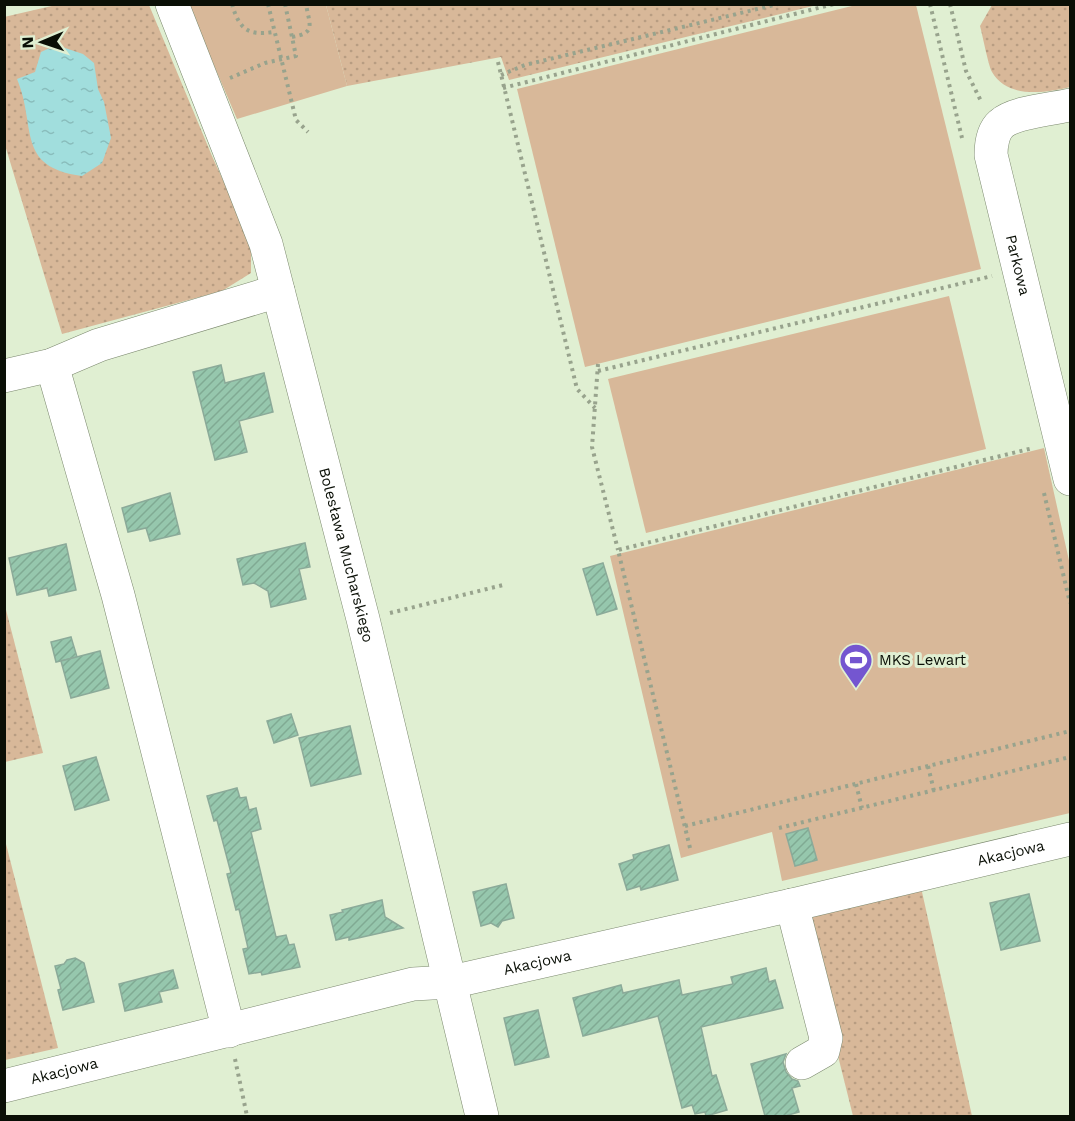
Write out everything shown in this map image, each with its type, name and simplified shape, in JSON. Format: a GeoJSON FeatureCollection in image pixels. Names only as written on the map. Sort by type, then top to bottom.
{"type":"FeatureCollection","features":[{"type":"Feature","properties":{"kind":"street","name":"Bolesława Mucharskiego"},"geometry":{"type":"LineString","coordinates":[[172,4],[266,244],[363,619],[482,1116]]}},
{"type":"Feature","properties":{"kind":"street"},"geometry":{"type":"LineString","coordinates":[[996,134],[1011,118],[1071,105]]}},
{"type":"Feature","properties":{"kind":"street","name":"Parkowa"},"geometry":{"type":"LineString","coordinates":[[996,134],[992,155],[1019,269],[1057,485]]}},
{"type":"Feature","properties":{"kind":"street"},"geometry":{"type":"LineString","coordinates":[[4,376],[52,365],[99,345],[278,291]]}},
{"type":"Feature","properties":{"kind":"street"},"geometry":{"type":"LineString","coordinates":[[52,365],[118,595],[229,1031]]}},
{"type":"Feature","properties":{"kind":"street","name":"Akacjowa"},"geometry":{"type":"LineString","coordinates":[[4,1086],[413,984],[451,982],[1071,839]]}},
{"type":"Feature","properties":{"kind":"street"},"geometry":{"type":"LineString","coordinates":[[792,905],[826,1038],[823,1051],[802,1063]]}},
{"type":"Feature","properties":{"kind":"path"},"geometry":{"type":"LineString","coordinates":[[232,4],[240,23],[246,29],[257,34],[273,32]]}},
{"type":"Feature","properties":{"kind":"path"},"geometry":{"type":"LineString","coordinates":[[267,4],[296,120],[308,132]]}},
{"type":"Feature","properties":{"kind":"path"},"geometry":{"type":"LineString","coordinates":[[205,88],[265,63],[296,56],[285,4]]}},
{"type":"Feature","properties":{"kind":"path"},"geometry":{"type":"LineString","coordinates":[[292,37],[306,34],[309,30],[306,4]]}},
{"type":"Feature","properties":{"kind":"path"},"geometry":{"type":"LineString","coordinates":[[501,75],[525,65],[778,4]]}},
{"type":"Feature","properties":{"kind":"path"},"geometry":{"type":"LineString","coordinates":[[503,88],[834,4]]}},
{"type":"Feature","properties":{"kind":"path"},"geometry":{"type":"LineString","coordinates":[[930,4],[965,148],[996,134],[966,71],[950,4]]}},
{"type":"Feature","properties":{"kind":"path"},"geometry":{"type":"LineString","coordinates":[[498,62],[577,389],[595,408]]}},
{"type":"Feature","properties":{"kind":"path"},"geometry":{"type":"LineString","coordinates":[[598,371],[1019,269]]}},
{"type":"Feature","properties":{"kind":"path"},"geometry":{"type":"LineString","coordinates":[[598,364],[592,447],[690,848]]}},
{"type":"Feature","properties":{"kind":"path"},"geometry":{"type":"LineString","coordinates":[[618,550],[1033,447],[1035,459]]}},
{"type":"Feature","properties":{"kind":"path"},"geometry":{"type":"LineString","coordinates":[[1057,485],[1071,603]]}},
{"type":"Feature","properties":{"kind":"path"},"geometry":{"type":"LineString","coordinates":[[363,619],[502,585]]}},
{"type":"Feature","properties":{"kind":"path"},"geometry":{"type":"LineString","coordinates":[[685,826],[1071,731]]}},
{"type":"Feature","properties":{"kind":"path"},"geometry":{"type":"LineString","coordinates":[[779,828],[1071,757]]}},
{"type":"Feature","properties":{"kind":"path"},"geometry":{"type":"LineString","coordinates":[[928,766],[934,790]]}},
{"type":"Feature","properties":{"kind":"path"},"geometry":{"type":"LineString","coordinates":[[856,784],[862,808]]}},
{"type":"Feature","properties":{"kind":"path"},"geometry":{"type":"LineString","coordinates":[[229,1031],[247,1116]]}},
{"type":"Feature","properties":{"kind":"shaded area"},"geometry":{"type":"Polygon","coordinates":[[[860,4],[916,5],[981,269],[585,367],[517,89],[860,4]]]}},
{"type":"Feature","properties":{"kind":"shaded area"},"geometry":{"type":"Polygon","coordinates":[[[56,5],[149,5],[237,211],[251,249],[251,273],[222,291],[62,334],[5,145],[4,17],[56,5]]]}},
{"type":"Feature","properties":{"kind":"shaded area"},"geometry":{"type":"Polygon","coordinates":[[[188,5],[326,5],[347,86],[237,119],[188,5]]]}},
{"type":"Feature","properties":{"kind":"shaded area"},"geometry":{"type":"Polygon","coordinates":[[[326,5],[817,5],[509,80],[501,57],[347,86],[326,5]]]}},
{"type":"Feature","properties":{"kind":"shaded area"},"geometry":{"type":"Polygon","coordinates":[[[992,5],[1070,5],[1070,87],[1028,92],[1007,87],[999,81],[990,68],[980,26],[992,5]]]}},
{"type":"Feature","properties":{"kind":"shaded area"},"geometry":{"type":"Polygon","coordinates":[[[949,296],[986,449],[646,533],[608,379],[949,296]]]}},
{"type":"Feature","properties":{"kind":"shaded area","name":"MKS Lewart"},"geometry":{"type":"Polygon","coordinates":[[[1044,448],[1070,565],[1070,813],[782,881],[772,832],[681,858],[610,556],[1044,448]]]}},
{"type":"Feature","properties":{"kind":"shaded area"},"geometry":{"type":"Polygon","coordinates":[[[5,606],[43,753],[4,762],[5,606]]]}},
{"type":"Feature","properties":{"kind":"shaded area"},"geometry":{"type":"Polygon","coordinates":[[[5,840],[58,1048],[4,1060],[5,840]]]}},
{"type":"Feature","properties":{"kind":"shaded area"},"geometry":{"type":"Polygon","coordinates":[[[918,874],[972,1116],[853,1116],[800,904],[918,874]]]}},
{"type":"Feature","properties":{"kind":"water"},"geometry":{"type":"Polygon","coordinates":[[[56,45],[83,54],[94,63],[98,89],[104,102],[111,138],[102,163],[82,176],[61,171],[46,164],[37,154],[17,79],[35,72],[41,52],[56,45]]]}},
{"type":"Feature","properties":{"kind":"building"},"geometry":{"type":"Polygon","coordinates":[[[221,365],[225,383],[264,373],[273,412],[239,421],[247,452],[215,460],[193,372],[221,365]]]}},
{"type":"Feature","properties":{"kind":"building"},"geometry":{"type":"Polygon","coordinates":[[[170,493],[180,534],[150,541],[146,528],[128,532],[122,508],[170,493]]]}},
{"type":"Feature","properties":{"kind":"building"},"geometry":{"type":"Polygon","coordinates":[[[305,543],[310,567],[299,569],[306,599],[271,607],[268,591],[254,583],[243,585],[237,559],[305,543]]]}},
{"type":"Feature","properties":{"kind":"building"},"geometry":{"type":"Polygon","coordinates":[[[66,544],[76,590],[49,596],[47,588],[17,595],[9,558],[66,544]]]}},
{"type":"Feature","properties":{"kind":"building"},"geometry":{"type":"Polygon","coordinates":[[[603,563],[617,609],[597,615],[583,569],[603,563]]]}},
{"type":"Feature","properties":{"kind":"building"},"geometry":{"type":"Polygon","coordinates":[[[71,637],[77,657],[56,662],[51,642],[71,637]]]}},
{"type":"Feature","properties":{"kind":"building"},"geometry":{"type":"Polygon","coordinates":[[[100,651],[109,688],[71,698],[61,661],[100,651]]]}},
{"type":"Feature","properties":{"kind":"building"},"geometry":{"type":"Polygon","coordinates":[[[291,714],[298,735],[274,743],[267,721],[291,714]]]}},
{"type":"Feature","properties":{"kind":"building"},"geometry":{"type":"Polygon","coordinates":[[[350,726],[361,774],[311,786],[299,738],[350,726]]]}},
{"type":"Feature","properties":{"kind":"building"},"geometry":{"type":"Polygon","coordinates":[[[96,757],[109,800],[75,810],[63,766],[96,757]]]}},
{"type":"Feature","properties":{"kind":"building"},"geometry":{"type":"Polygon","coordinates":[[[237,788],[240,798],[246,797],[249,810],[256,808],[261,829],[251,832],[276,937],[286,935],[289,945],[294,944],[300,967],[262,975],[261,972],[249,974],[243,949],[248,948],[239,909],[236,910],[227,874],[231,873],[217,820],[214,821],[207,796],[237,788]]]}},
{"type":"Feature","properties":{"kind":"building"},"geometry":{"type":"Polygon","coordinates":[[[808,828],[817,860],[795,866],[786,834],[808,828]]]}},
{"type":"Feature","properties":{"kind":"building"},"geometry":{"type":"Polygon","coordinates":[[[669,845],[678,880],[641,890],[640,886],[627,890],[619,864],[634,859],[633,855],[669,845]]]}},
{"type":"Feature","properties":{"kind":"building"},"geometry":{"type":"Polygon","coordinates":[[[506,884],[514,918],[502,921],[498,927],[491,923],[481,926],[473,892],[506,884]]]}},
{"type":"Feature","properties":{"kind":"building"},"geometry":{"type":"Polygon","coordinates":[[[1029,894],[1040,941],[1001,950],[990,903],[1029,894]]]}},
{"type":"Feature","properties":{"kind":"building"},"geometry":{"type":"Polygon","coordinates":[[[382,900],[385,917],[403,928],[349,940],[349,937],[336,940],[330,915],[382,900]]]}},
{"type":"Feature","properties":{"kind":"building"},"geometry":{"type":"Polygon","coordinates":[[[75,958],[84,963],[94,1002],[63,1010],[55,966],[75,958]]]}},
{"type":"Feature","properties":{"kind":"building"},"geometry":{"type":"Polygon","coordinates":[[[766,968],[769,982],[775,980],[783,1008],[701,1027],[712,1076],[716,1075],[727,1110],[706,1116],[705,1112],[695,1114],[692,1105],[682,1108],[658,1016],[583,1036],[573,998],[621,985],[623,993],[679,980],[682,995],[733,984],[731,977],[766,968]]]}},
{"type":"Feature","properties":{"kind":"building"},"geometry":{"type":"Polygon","coordinates":[[[173,970],[178,988],[159,992],[162,1002],[125,1011],[119,984],[173,970]]]}},
{"type":"Feature","properties":{"kind":"building"},"geometry":{"type":"Polygon","coordinates":[[[538,1010],[549,1057],[515,1065],[504,1018],[538,1010]]]}},
{"type":"Feature","properties":{"kind":"building"},"geometry":{"type":"Polygon","coordinates":[[[786,1054],[783,1062],[786,1072],[792,1079],[798,1081],[800,1086],[792,1088],[799,1112],[785,1116],[765,1116],[751,1064],[786,1054]]]}},
{"type":"Feature","properties":{"kind":"place","name":"MKS Lewart"},"geometry":{"type":"Point","coordinates":[856,689]}}]}
